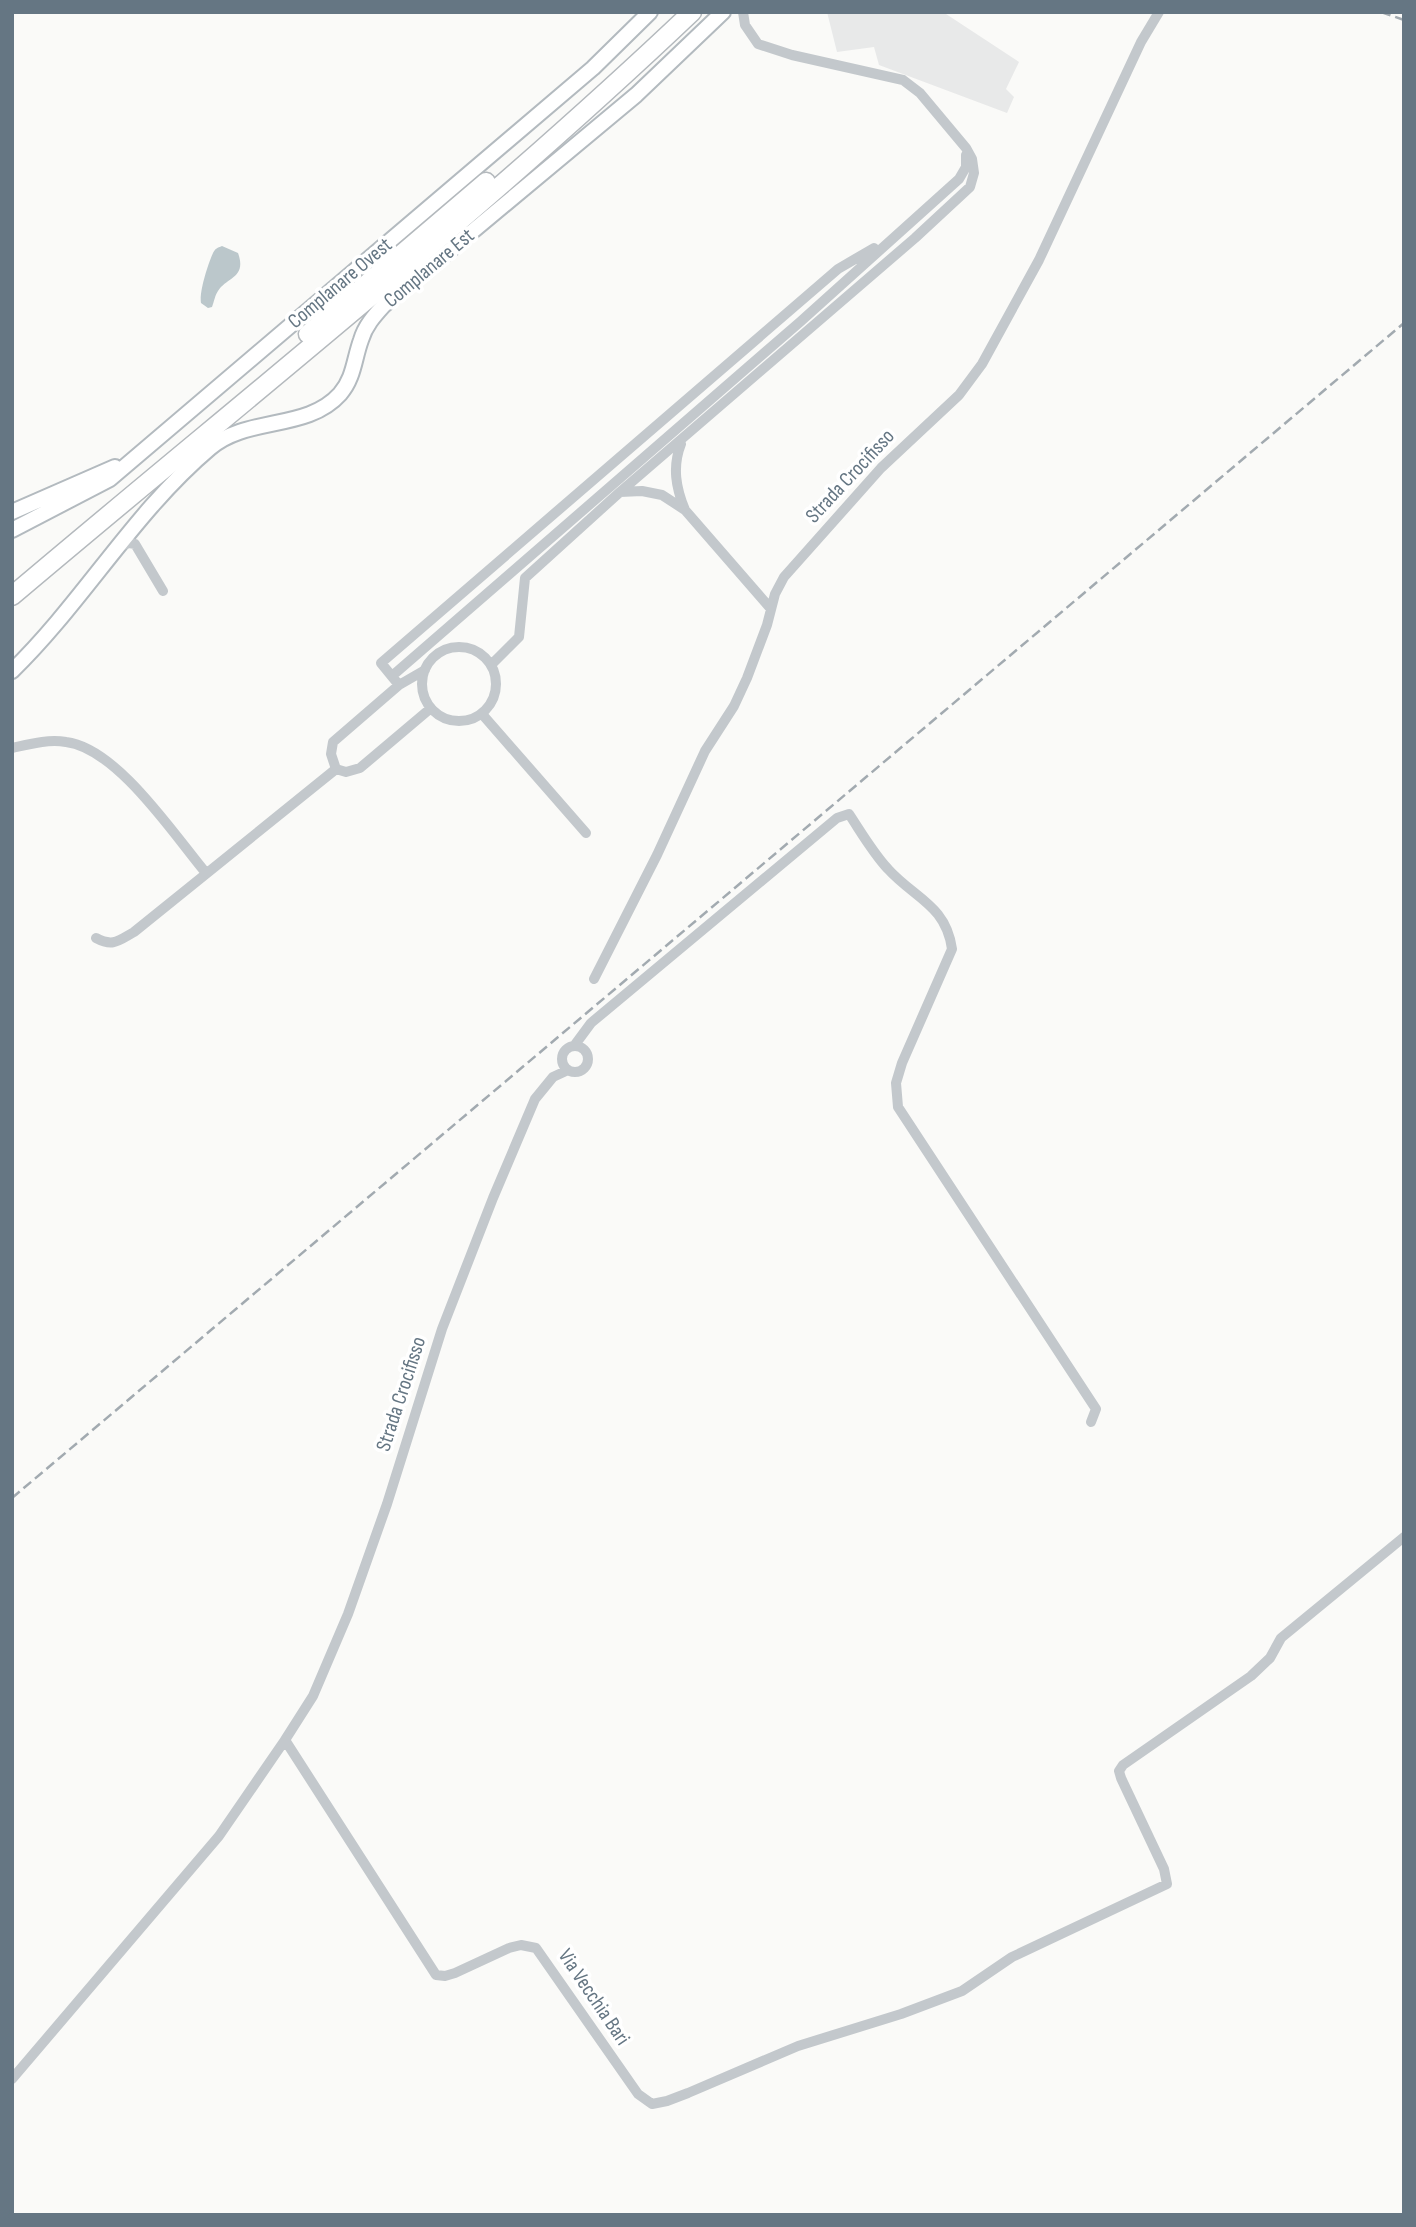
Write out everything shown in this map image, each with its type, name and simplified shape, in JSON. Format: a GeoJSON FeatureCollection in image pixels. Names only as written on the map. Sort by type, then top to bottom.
{"type":"FeatureCollection","features":[{"type":"Feature","properties":{"kind":"highway"},"geometry":{"type":"LineString","coordinates":[[12,583],[593,90],[677,12]]}},
{"type":"Feature","properties":{"kind":"highway"},"geometry":{"type":"LineString","coordinates":[[12,596],[212,427],[361,306],[614,86],[692,12]]}},
{"type":"Feature","properties":{"kind":"main road","name":"Complanare Ovest"},"geometry":{"type":"LineString","coordinates":[[12,530],[110,479],[593,68],[650,12]]}},
{"type":"Feature","properties":{"kind":"main road","name":"Complanare Est"},"geometry":{"type":"LineString","coordinates":[[12,671],[180,475],[212,446],[241,430],[296,418],[331,402],[350,381],[364,332],[384,305],[636,95],[723,12]]}},
{"type":"Feature","properties":{"kind":"main road"},"geometry":{"type":"LineString","coordinates":[[12,512],[130,462]]}},
{"type":"Feature","properties":{"kind":"main road"},"geometry":{"type":"LineString","coordinates":[[12,660],[29,654]]}},
{"type":"Feature","properties":{"kind":"street"},"geometry":{"type":"LineString","coordinates":[[491,665],[519,637],[525,578],[970,187],[974,173],[972,159],[920,93],[903,80],[792,55],[758,44],[745,25],[743,12]]}},
{"type":"Feature","properties":{"kind":"street","name":"Strada Crocifisso"},"geometry":{"type":"LineString","coordinates":[[594,979],[657,855],[705,751],[738,696],[763,636],[775,594],[784,577],[881,468],[959,395],[982,364],[1039,260],[1141,42],[1159,12]]}},
{"type":"Feature","properties":{"kind":"street"},"geometry":{"type":"LineString","coordinates":[[392,676],[800,322],[960,179],[966,167],[965,148]]}},
{"type":"Feature","properties":{"kind":"street"},"geometry":{"type":"LineString","coordinates":[[399,685],[381,663],[838,269],[893,237]]}},
{"type":"Feature","properties":{"kind":"street"},"geometry":{"type":"LineString","coordinates":[[683,440],[677,455],[675,472],[678,493],[685,510]]}},
{"type":"Feature","properties":{"kind":"street"},"geometry":{"type":"LineString","coordinates":[[620,492],[642,491],[662,495],[685,510],[771,609]]}},
{"type":"Feature","properties":{"kind":"street"},"geometry":{"type":"LineString","coordinates":[[120,546],[135,544],[163,592]]}},
{"type":"Feature","properties":{"kind":"street"},"geometry":{"type":"LineString","coordinates":[[462,647],[474,650],[484,656],[491,665],[497,686],[490,706],[482,714],[461,722],[439,716],[431,708],[423,690],[425,670],[440,652],[462,647]]}},
{"type":"Feature","properties":{"kind":"street"},"geometry":{"type":"LineString","coordinates":[[336,769],[331,754],[333,742],[399,685],[425,670]]}},
{"type":"Feature","properties":{"kind":"street"},"geometry":{"type":"LineString","coordinates":[[336,769],[346,772],[360,768],[431,708]]}},
{"type":"Feature","properties":{"kind":"street"},"geometry":{"type":"LineString","coordinates":[[482,714],[586,833]]}},
{"type":"Feature","properties":{"kind":"street"},"geometry":{"type":"LineString","coordinates":[[12,748],[40,742],[67,741],[93,750],[114,765],[206,873]]}},
{"type":"Feature","properties":{"kind":"street"},"geometry":{"type":"LineString","coordinates":[[96,938],[107,943],[118,942],[134,932],[336,769]]}},
{"type":"Feature","properties":{"kind":"street"},"geometry":{"type":"LineString","coordinates":[[541,1090],[562,1060],[566,1049],[574,1046],[592,1023],[837,818],[849,814],[888,869],[939,913],[949,933],[952,949],[902,1063],[896,1083],[898,1107],[1096,1409],[1091,1422]]}},
{"type":"Feature","properties":{"kind":"street"},"geometry":{"type":"LineString","coordinates":[[562,1060],[568,1070],[581,1070],[587,1064],[586,1040],[592,1023]]}},
{"type":"Feature","properties":{"kind":"street"},"geometry":{"type":"LineString","coordinates":[[574,1046],[582,1048],[587,1055]]}},
{"type":"Feature","properties":{"kind":"street","name":"Strada Crocifisso"},"geometry":{"type":"LineString","coordinates":[[285,1741],[313,1696],[348,1614],[387,1504],[442,1329],[493,1198],[535,1099],[553,1076],[568,1070]]}},
{"type":"Feature","properties":{"kind":"street","name":"Via Vecchia Bari"},"geometry":{"type":"LineString","coordinates":[[285,1741],[436,1975],[455,1973],[520,1945],[536,1948],[638,2094],[652,2104],[688,2093],[798,2046],[901,2014],[962,1991],[1012,1957],[1167,1884],[1164,1870],[1121,1778],[1119,1771],[1122,1765],[1251,1676],[1270,1658],[1281,1639],[1404,1537]]}},
{"type":"Feature","properties":{"kind":"street"},"geometry":{"type":"LineString","coordinates":[[12,2078],[219,1836],[285,1741]]}},
{"type":"Feature","properties":{"kind":"shaded area"},"geometry":{"type":"Polygon","coordinates":[[[827,12],[943,12],[1019,62],[1006,89],[1014,97],[1007,113],[879,65],[874,47],[837,52],[827,12]]]}},
{"type":"Feature","properties":{"kind":"shaded area"},"geometry":{"type":"Polygon","coordinates":[[[222,246],[238,253],[240,268],[218,291],[212,307],[208,308],[201,303],[206,271],[213,253],[222,246]]]}},
{"type":"Feature","properties":{"kind":"railway"},"geometry":{"type":"LineString","coordinates":[[1381,12],[1404,20]]}},
{"type":"Feature","properties":{"kind":"railway"},"geometry":{"type":"LineString","coordinates":[[12,1498],[1404,323]]}}]}
